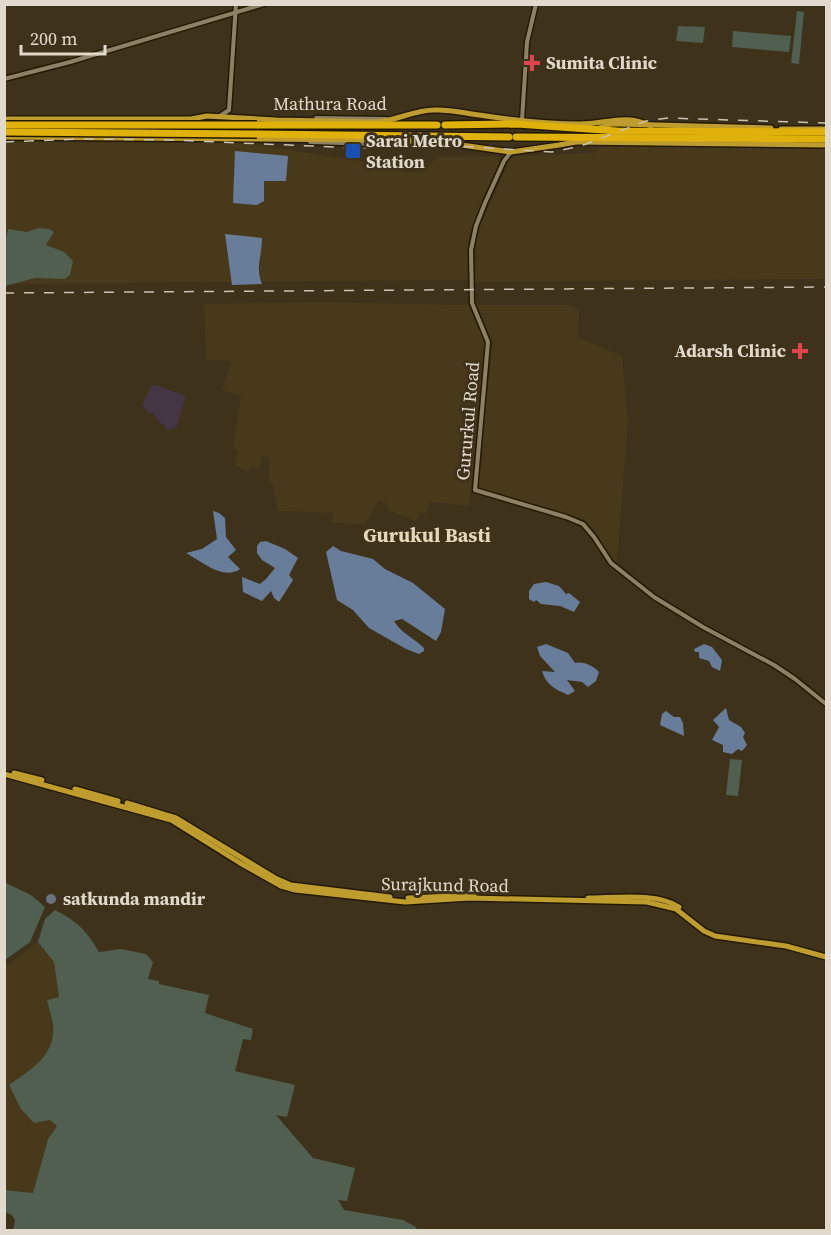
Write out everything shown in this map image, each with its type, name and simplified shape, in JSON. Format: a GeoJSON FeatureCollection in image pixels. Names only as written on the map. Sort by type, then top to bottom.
{"type":"FeatureCollection","features":[{"type":"Feature","properties":{"kind":"highway","name":"Mathura Road"},"geometry":{"type":"LineString","coordinates":[[4,125],[260,122],[437,125]]}},
{"type":"Feature","properties":{"kind":"highway"},"geometry":{"type":"LineString","coordinates":[[445,125],[517,124],[594,130],[826,130]]}},
{"type":"Feature","properties":{"kind":"highway"},"geometry":{"type":"LineString","coordinates":[[689,126],[710,131]]}},
{"type":"Feature","properties":{"kind":"highway","name":"Mathura Road"},"geometry":{"type":"LineString","coordinates":[[4,132],[826,139]]}},
{"type":"Feature","properties":{"kind":"main road","name":"Mathura Road"},"geometry":{"type":"LineString","coordinates":[[4,119],[216,117],[241,118],[260,122],[390,120],[432,110],[453,110],[522,120],[580,124],[639,120],[651,126]]}},
{"type":"Feature","properties":{"kind":"main road"},"geometry":{"type":"LineString","coordinates":[[213,138],[207,135],[204,127],[208,120],[216,117]]}},
{"type":"Feature","properties":{"kind":"main road"},"geometry":{"type":"LineString","coordinates":[[241,118],[250,123],[248,136],[241,139]]}},
{"type":"Feature","properties":{"kind":"main road"},"geometry":{"type":"LineString","coordinates":[[594,130],[611,124],[826,130]]}},
{"type":"Feature","properties":{"kind":"main road","name":"Mathura Road"},"geometry":{"type":"LineString","coordinates":[[4,137],[419,142],[447,143],[511,152],[576,142],[583,137]]}},
{"type":"Feature","properties":{"kind":"main road"},"geometry":{"type":"LineString","coordinates":[[576,142],[826,145]]}},
{"type":"Feature","properties":{"kind":"main road","name":"Surajkund Road"},"geometry":{"type":"LineString","coordinates":[[4,772],[173,821],[240,863],[281,886],[296,890],[405,902],[470,898],[647,902],[676,909],[711,935],[786,946],[826,955]]}},
{"type":"Feature","properties":{"kind":"street"},"geometry":{"type":"LineString","coordinates":[[216,117],[229,110],[236,4]]}},
{"type":"Feature","properties":{"kind":"street"},"geometry":{"type":"LineString","coordinates":[[4,79],[70,62],[264,4]]}},
{"type":"Feature","properties":{"kind":"street"},"geometry":{"type":"LineString","coordinates":[[522,120],[527,42],[536,4]]}},
{"type":"Feature","properties":{"kind":"street"},"geometry":{"type":"LineString","coordinates":[[229,110],[241,118]]}},
{"type":"Feature","properties":{"kind":"street"},"geometry":{"type":"LineString","coordinates":[[498,151],[504,161],[511,152]]}},
{"type":"Feature","properties":{"kind":"street","name":"Gururkul Road"},"geometry":{"type":"LineString","coordinates":[[504,161],[476,226],[471,250],[472,303],[488,342],[475,490],[583,524],[611,563],[654,597],[713,633],[774,665],[826,704]]}},
{"type":"Feature","properties":{"kind":"shaded area"},"geometry":{"type":"Polygon","coordinates":[[[4,142],[243,143],[362,161],[391,170],[421,173],[438,157],[499,156],[500,162],[469,236],[467,280],[5,284],[4,142]]]}},
{"type":"Feature","properties":{"kind":"shaded area"},"geometry":{"type":"Polygon","coordinates":[[[624,142],[826,144],[826,279],[475,282],[477,233],[510,159],[515,156],[595,153],[601,146],[624,142]]]}},
{"type":"Feature","properties":{"kind":"shaded area"},"geometry":{"type":"Polygon","coordinates":[[[322,302],[468,305],[486,344],[469,506],[430,502],[426,513],[421,513],[416,521],[386,510],[388,505],[379,500],[364,525],[331,522],[334,513],[278,511],[274,485],[269,482],[269,458],[262,456],[259,469],[251,466],[248,472],[234,465],[238,450],[233,449],[241,396],[222,390],[232,361],[206,360],[204,304],[322,302]]]}},
{"type":"Feature","properties":{"kind":"shaded area"},"geometry":{"type":"Polygon","coordinates":[[[477,305],[568,305],[579,310],[578,338],[622,356],[628,422],[617,562],[584,519],[477,488],[493,342],[477,305]]]}},
{"type":"Feature","properties":{"kind":"shaded area"},"geometry":{"type":"Polygon","coordinates":[[[155,385],[186,396],[176,429],[172,427],[171,431],[164,428],[165,425],[160,423],[152,412],[150,414],[142,406],[151,386],[155,385]]]}},
{"type":"Feature","properties":{"kind":"shaded area"},"geometry":{"type":"Polygon","coordinates":[[[38,942],[54,962],[59,997],[47,1000],[53,1032],[49,1049],[42,1061],[9,1085],[45,1122],[50,1120],[57,1126],[48,1139],[33,1193],[5,1190],[5,967],[38,942]]]}},
{"type":"Feature","properties":{"kind":"green space"},"geometry":{"type":"Polygon","coordinates":[[[797,11],[804,12],[799,64],[791,63],[797,11]]]}},
{"type":"Feature","properties":{"kind":"green space"},"geometry":{"type":"Polygon","coordinates":[[[678,26],[705,27],[703,43],[676,41],[678,26]]]}},
{"type":"Feature","properties":{"kind":"green space"},"geometry":{"type":"Polygon","coordinates":[[[733,31],[791,36],[789,52],[732,47],[733,31]]]}},
{"type":"Feature","properties":{"kind":"green space"},"geometry":{"type":"Polygon","coordinates":[[[38,228],[54,232],[46,245],[64,252],[73,261],[70,275],[65,279],[35,278],[5,286],[4,247],[8,229],[27,232],[38,228]]]}},
{"type":"Feature","properties":{"kind":"green space"},"geometry":{"type":"Polygon","coordinates":[[[730,759],[742,760],[738,796],[726,795],[730,759]]]}},
{"type":"Feature","properties":{"kind":"green space"},"geometry":{"type":"Polygon","coordinates":[[[4,882],[31,895],[45,907],[30,942],[5,960],[4,882]]]}},
{"type":"Feature","properties":{"kind":"green space"},"geometry":{"type":"Polygon","coordinates":[[[55,910],[81,927],[99,952],[121,949],[146,954],[153,962],[148,979],[159,981],[159,984],[209,995],[205,1013],[253,1029],[251,1040],[243,1039],[235,1071],[295,1085],[287,1117],[276,1115],[313,1158],[355,1168],[347,1201],[338,1200],[344,1210],[403,1220],[416,1227],[417,1230],[13,1230],[15,1220],[12,1215],[5,1212],[5,1190],[33,1193],[48,1139],[57,1126],[50,1120],[34,1123],[21,1109],[9,1085],[37,1064],[51,1042],[53,1025],[47,1000],[59,997],[54,962],[38,942],[45,919],[55,910]]]}},
{"type":"Feature","properties":{"kind":"water"},"geometry":{"type":"Polygon","coordinates":[[[235,151],[288,156],[286,181],[264,181],[264,201],[257,205],[233,203],[235,151]]]}},
{"type":"Feature","properties":{"kind":"water"},"geometry":{"type":"Polygon","coordinates":[[[225,234],[262,238],[259,267],[262,284],[232,285],[225,234]]]}},
{"type":"Feature","properties":{"kind":"water"},"geometry":{"type":"Polygon","coordinates":[[[213,511],[225,518],[226,537],[236,550],[228,557],[240,569],[234,572],[220,571],[186,553],[202,549],[217,539],[213,511]]]}},
{"type":"Feature","properties":{"kind":"water"},"geometry":{"type":"Polygon","coordinates":[[[266,541],[285,549],[298,558],[289,575],[293,580],[279,602],[271,591],[262,601],[243,592],[242,577],[260,584],[275,568],[262,560],[257,553],[257,546],[260,542],[266,541]]]}},
{"type":"Feature","properties":{"kind":"water"},"geometry":{"type":"Polygon","coordinates":[[[333,546],[341,551],[373,559],[385,569],[413,583],[445,609],[441,632],[436,641],[402,619],[394,621],[400,629],[424,648],[424,651],[419,654],[406,649],[369,628],[353,610],[337,600],[326,552],[333,546]]]}},
{"type":"Feature","properties":{"kind":"water"},"geometry":{"type":"Polygon","coordinates":[[[546,582],[559,586],[566,594],[569,593],[580,602],[574,612],[560,606],[541,604],[529,599],[529,591],[534,584],[546,582]]]}},
{"type":"Feature","properties":{"kind":"water"},"geometry":{"type":"Polygon","coordinates":[[[546,644],[568,653],[575,663],[585,663],[594,668],[599,672],[596,681],[588,687],[582,682],[567,680],[575,691],[568,695],[552,686],[542,671],[555,672],[540,656],[537,647],[546,644]]]}},
{"type":"Feature","properties":{"kind":"water"},"geometry":{"type":"Polygon","coordinates":[[[704,644],[712,647],[722,660],[720,671],[712,667],[709,661],[699,658],[699,652],[695,652],[694,649],[704,644]]]}},
{"type":"Feature","properties":{"kind":"water"},"geometry":{"type":"Polygon","coordinates":[[[726,708],[729,720],[741,727],[745,733],[743,737],[747,745],[742,751],[738,749],[732,754],[723,752],[723,745],[712,740],[719,727],[713,720],[726,708]]]}},
{"type":"Feature","properties":{"kind":"water"},"geometry":{"type":"Polygon","coordinates":[[[666,711],[674,717],[680,717],[684,736],[660,725],[662,714],[666,711]]]}},
{"type":"Feature","properties":{"kind":"railway"},"geometry":{"type":"LineString","coordinates":[[4,142],[83,139],[170,140],[358,148],[456,146],[552,152],[581,146],[646,121],[668,118],[826,123]]}},
{"type":"Feature","properties":{"kind":"railway"},"geometry":{"type":"LineString","coordinates":[[4,293],[826,287]]}},
{"type":"Feature","properties":{"kind":"place","name":"Sumita Clinic"},"geometry":{"type":"Point","coordinates":[532,63]}},
{"type":"Feature","properties":{"kind":"place","name":"Sarai Metro Station"},"geometry":{"type":"Point","coordinates":[353,151]}},
{"type":"Feature","properties":{"kind":"place","name":"Adarsh Clinic"},"geometry":{"type":"Point","coordinates":[800,351]}},
{"type":"Feature","properties":{"kind":"place","name":"satkunda mandir"},"geometry":{"type":"Point","coordinates":[51,899]}},
{"type":"Feature","properties":{"kind":"district","name":"Gurukul Basti"},"geometry":{"type":"Point","coordinates":[427,535]}}]}
